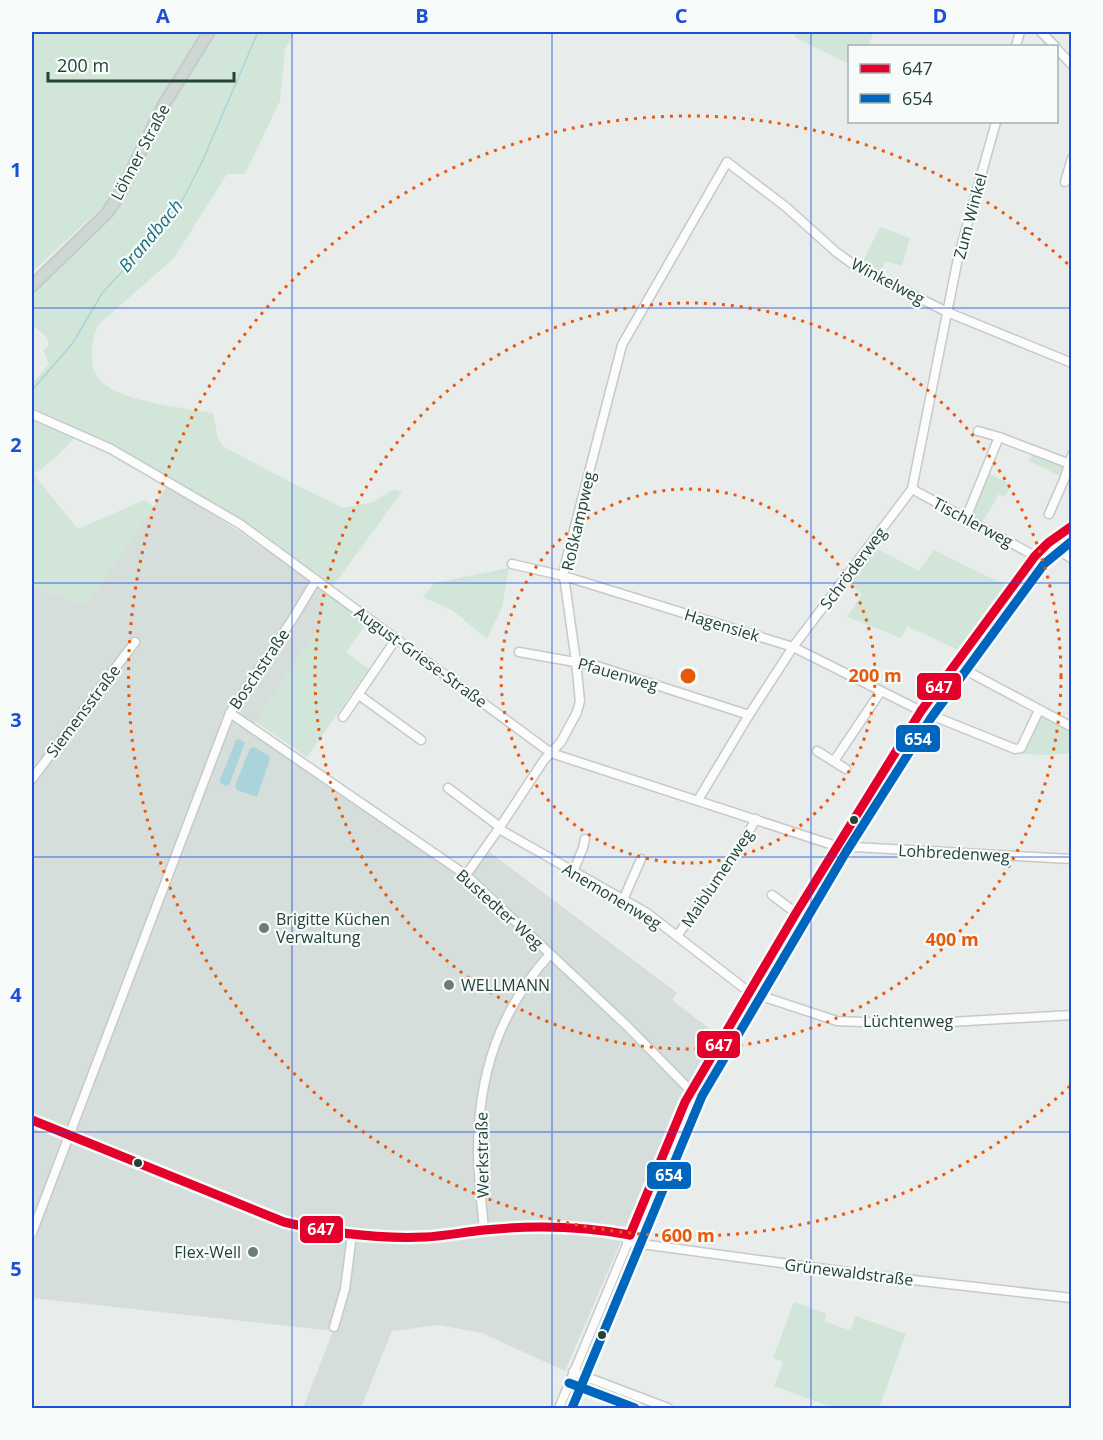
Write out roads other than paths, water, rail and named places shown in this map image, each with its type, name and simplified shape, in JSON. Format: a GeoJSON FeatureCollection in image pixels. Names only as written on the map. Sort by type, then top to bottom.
{"type":"FeatureCollection","features":[{"type":"Feature","properties":{"kind":"main road","name":"Löhner Straße"},"geometry":{"type":"LineString","coordinates":[[32,286],[107,213],[121,192],[163,106],[209,32]]}},
{"type":"Feature","properties":{"kind":"street"},"geometry":{"type":"LineString","coordinates":[[1041,32],[1054,45]]}},
{"type":"Feature","properties":{"kind":"street"},"geometry":{"type":"LineString","coordinates":[[1058,49],[1071,65]]}},
{"type":"Feature","properties":{"kind":"street","name":"Zum Winkel"},"geometry":{"type":"LineString","coordinates":[[947,312],[958,258],[996,123]]}},
{"type":"Feature","properties":{"kind":"street"},"geometry":{"type":"LineString","coordinates":[[1065,182],[1071,158]]}},
{"type":"Feature","properties":{"kind":"street","name":"Winkelweg"},"geometry":{"type":"LineString","coordinates":[[727,162],[786,207],[854,265],[947,312],[1071,363]]}},
{"type":"Feature","properties":{"kind":"street","name":"Roßkampweg"},"geometry":{"type":"LineString","coordinates":[[466,875],[544,760],[561,742],[578,712],[580,701],[576,662],[564,576],[622,345],[727,162]]}},
{"type":"Feature","properties":{"kind":"street","name":"Schröderweg"},"geometry":{"type":"LineString","coordinates":[[698,800],[793,647],[912,489],[947,312]]}},
{"type":"Feature","properties":{"kind":"street","name":"August-Griese-Straße"},"geometry":{"type":"LineString","coordinates":[[32,414],[111,449],[240,524],[551,753],[836,846]]}},
{"type":"Feature","properties":{"kind":"street"},"geometry":{"type":"LineString","coordinates":[[978,431],[1071,459],[1065,480],[1049,514]]}},
{"type":"Feature","properties":{"kind":"street"},"geometry":{"type":"LineString","coordinates":[[966,518],[999,437]]}},
{"type":"Feature","properties":{"kind":"street","name":"Tischlerweg"},"geometry":{"type":"LineString","coordinates":[[912,489],[1035,555]]}},
{"type":"Feature","properties":{"kind":"street"},"geometry":{"type":"LineString","coordinates":[[558,1408],[691,1091],[836,846],[921,711],[1035,555],[1047,543],[1071,526]]}},
{"type":"Feature","properties":{"kind":"street"},"geometry":{"type":"LineString","coordinates":[[1047,543],[1071,559]]}},
{"type":"Feature","properties":{"kind":"street","name":"Hagensiek"},"geometry":{"type":"LineString","coordinates":[[512,564],[564,576],[793,647],[921,711],[1015,749],[1021,748],[1039,710]]}},
{"type":"Feature","properties":{"kind":"street","name":"Boschstraße"},"geometry":{"type":"LineString","coordinates":[[32,1233],[230,713],[316,580]]}},
{"type":"Feature","properties":{"kind":"street"},"geometry":{"type":"LineString","coordinates":[[343,717],[396,639]]}},
{"type":"Feature","properties":{"kind":"street","name":"Siemensstraße"},"geometry":{"type":"LineString","coordinates":[[32,779],[135,642]]}},
{"type":"Feature","properties":{"kind":"street","name":"Pfauenweg"},"geometry":{"type":"LineString","coordinates":[[519,652],[597,666],[749,715]]}},
{"type":"Feature","properties":{"kind":"street"},"geometry":{"type":"LineString","coordinates":[[954,664],[1071,727]]}},
{"type":"Feature","properties":{"kind":"street"},"geometry":{"type":"LineString","coordinates":[[834,761],[881,691]]}},
{"type":"Feature","properties":{"kind":"street"},"geometry":{"type":"LineString","coordinates":[[359,695],[421,740]]}},
{"type":"Feature","properties":{"kind":"street","name":"Bustedter Weg"},"geometry":{"type":"LineString","coordinates":[[230,713],[466,875],[625,1024],[691,1091]]}},
{"type":"Feature","properties":{"kind":"street"},"geometry":{"type":"LineString","coordinates":[[817,750],[846,770]]}},
{"type":"Feature","properties":{"kind":"street","name":"Anemonenweg"},"geometry":{"type":"LineString","coordinates":[[448,788],[500,828],[647,913],[749,992]]}},
{"type":"Feature","properties":{"kind":"street","name":"Maiblumenweg"},"geometry":{"type":"LineString","coordinates":[[677,936],[735,855],[756,819]]}},
{"type":"Feature","properties":{"kind":"street"},"geometry":{"type":"LineString","coordinates":[[573,872],[585,839]]}},
{"type":"Feature","properties":{"kind":"street","name":"Lohbredenweg"},"geometry":{"type":"LineString","coordinates":[[836,846],[1071,859]]}},
{"type":"Feature","properties":{"kind":"street"},"geometry":{"type":"LineString","coordinates":[[623,900],[641,859]]}},
{"type":"Feature","properties":{"kind":"street"},"geometry":{"type":"LineString","coordinates":[[772,895],[796,913]]}},
{"type":"Feature","properties":{"kind":"street","name":"Werkstraße"},"geometry":{"type":"LineString","coordinates":[[484,1230],[478,1154],[480,1109],[485,1076],[493,1049],[515,1000],[529,977],[550,954]]}},
{"type":"Feature","properties":{"kind":"street","name":"Lüchtenweg"},"geometry":{"type":"LineString","coordinates":[[749,992],[837,1021],[916,1024],[1071,1015]]}},
{"type":"Feature","properties":{"kind":"street","name":"Grünewaldstraße"},"geometry":{"type":"LineString","coordinates":[[32,1120],[284,1221],[326,1232],[424,1237],[484,1230],[566,1227],[629,1239],[869,1275],[1071,1298]]}},
{"type":"Feature","properties":{"kind":"street"},"geometry":{"type":"LineString","coordinates":[[334,1327],[345,1289],[352,1235]]}},
{"type":"Feature","properties":{"kind":"street"},"geometry":{"type":"LineString","coordinates":[[573,1372],[668,1408]]}},
{"type":"Feature","properties":{"kind":"water"},"geometry":{"type":"Polygon","coordinates":[[[239,739],[245,743],[229,785],[226,786],[220,783],[220,780],[236,740],[239,739]]]}},
{"type":"Feature","properties":{"kind":"water"},"geometry":{"type":"Polygon","coordinates":[[[254,747],[268,755],[270,759],[257,797],[237,790],[235,786],[250,748],[254,747]]]}},
{"type":"Feature","properties":{"kind":"waterway","name":"Brandbach"},"geometry":{"type":"LineString","coordinates":[[32,390],[72,344],[103,292],[131,262],[138,246],[154,236],[183,199],[202,162],[258,32]]}},
{"type":"Feature","properties":{"kind":"place","name":"Brigitte Küchen Verwaltung"},"geometry":{"type":"Point","coordinates":[264,928]}},
{"type":"Feature","properties":{"kind":"place","name":"WELLMANN"},"geometry":{"type":"Point","coordinates":[449,985]}},
{"type":"Feature","properties":{"kind":"place","name":"Flex-Well"},"geometry":{"type":"Point","coordinates":[253,1252]}}]}
